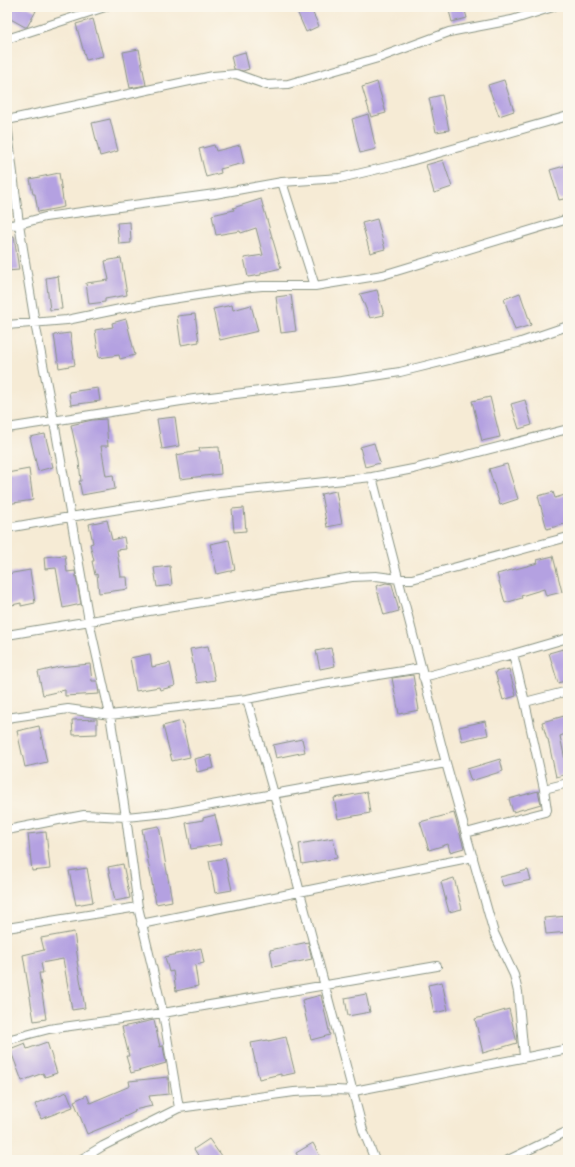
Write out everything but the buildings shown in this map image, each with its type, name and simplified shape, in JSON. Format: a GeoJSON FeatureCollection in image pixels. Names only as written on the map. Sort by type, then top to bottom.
{"type":"FeatureCollection","features":[{"type":"Feature","properties":{"kind":"street"},"geometry":{"type":"LineString","coordinates":[[7,39],[105,7]]}},
{"type":"Feature","properties":{"kind":"street"},"geometry":{"type":"LineString","coordinates":[[179,1108],[163,1013],[141,924],[110,715],[89,621],[35,323],[19,224],[7,121],[213,76],[236,74],[267,85],[288,84],[378,58],[449,32],[512,20],[553,7]]}},
{"type":"Feature","properties":{"kind":"street"},"geometry":{"type":"LineString","coordinates":[[7,225],[19,224],[45,217],[215,194],[282,182],[340,178],[400,164],[568,116]]}},
{"type":"Feature","properties":{"kind":"street"},"geometry":{"type":"LineString","coordinates":[[282,182],[315,286]]}},
{"type":"Feature","properties":{"kind":"street"},"geometry":{"type":"LineString","coordinates":[[7,324],[67,320],[159,302],[249,287],[315,286],[383,276],[568,219]]}},
{"type":"Feature","properties":{"kind":"street"},"geometry":{"type":"LineString","coordinates":[[7,428],[54,422],[194,399],[342,382],[400,372],[518,344],[568,326]]}},
{"type":"Feature","properties":{"kind":"street"},"geometry":{"type":"LineString","coordinates":[[7,528],[220,493],[372,477],[413,469],[568,428]]}},
{"type":"Feature","properties":{"kind":"street"},"geometry":{"type":"LineString","coordinates":[[372,477],[446,764],[494,933],[514,975],[518,992],[524,1057]]}},
{"type":"Feature","properties":{"kind":"street"},"geometry":{"type":"LineString","coordinates":[[7,635],[352,577],[376,576],[399,579],[412,578],[568,537]]}},
{"type":"Feature","properties":{"kind":"street"},"geometry":{"type":"LineString","coordinates":[[423,677],[568,638]]}},
{"type":"Feature","properties":{"kind":"street"},"geometry":{"type":"LineString","coordinates":[[466,834],[545,812],[547,806],[526,702],[513,654]]}},
{"type":"Feature","properties":{"kind":"street"},"geometry":{"type":"LineString","coordinates":[[7,718],[68,709],[110,715],[247,699],[317,685],[421,668]]}},
{"type":"Feature","properties":{"kind":"street"},"geometry":{"type":"LineString","coordinates":[[526,702],[568,691]]}},
{"type":"Feature","properties":{"kind":"street"},"geometry":{"type":"LineString","coordinates":[[247,699],[301,892],[306,918],[354,1091],[363,1130],[375,1160]]}},
{"type":"Feature","properties":{"kind":"street"},"geometry":{"type":"LineString","coordinates":[[7,830],[84,815],[126,817],[167,813],[446,764]]}},
{"type":"Feature","properties":{"kind":"street"},"geometry":{"type":"LineString","coordinates":[[544,789],[568,783]]}},
{"type":"Feature","properties":{"kind":"street"},"geometry":{"type":"LineString","coordinates":[[141,924],[473,857]]}},
{"type":"Feature","properties":{"kind":"street"},"geometry":{"type":"LineString","coordinates":[[7,928],[138,907]]}},
{"type":"Feature","properties":{"kind":"street"},"geometry":{"type":"LineString","coordinates":[[7,1040],[49,1029],[163,1013],[324,984],[437,966]]}},
{"type":"Feature","properties":{"kind":"street"},"geometry":{"type":"LineString","coordinates":[[80,1160],[103,1146],[179,1108],[294,1092],[336,1090],[354,1091],[568,1049]]}},
{"type":"Feature","properties":{"kind":"street"},"geometry":{"type":"LineString","coordinates":[[508,1160],[568,1131]]}}]}
